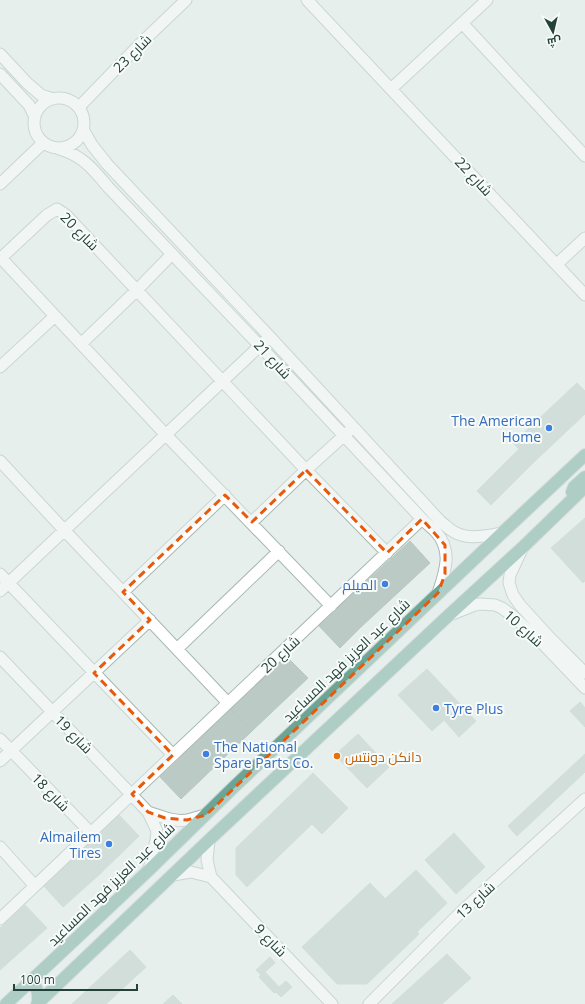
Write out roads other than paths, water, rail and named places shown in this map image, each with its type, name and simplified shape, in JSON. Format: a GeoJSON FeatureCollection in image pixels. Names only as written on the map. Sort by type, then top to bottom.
{"type":"FeatureCollection","features":[{"type":"Feature","properties":{"kind":"main road","name":"شارع عبد العزيز فهد المساعيد"},"geometry":{"type":"LineString","coordinates":[[6,1004],[149,870],[438,592],[585,454]]}},
{"type":"Feature","properties":{"kind":"main road"},"geometry":{"type":"LineString","coordinates":[[566,506],[574,487],[585,477]]}},
{"type":"Feature","properties":{"kind":"main road"},"geometry":{"type":"LineString","coordinates":[[38,1003],[209,840],[522,548],[585,487]]}},
{"type":"Feature","properties":{"kind":"main road"},"geometry":{"type":"LineString","coordinates":[[50,963],[47,975],[49,979],[52,982],[61,982]]}},
{"type":"Feature","properties":{"kind":"main road"},"geometry":{"type":"LineString","coordinates":[[26,985],[30,984],[37,989],[38,1003]]}},
{"type":"Feature","properties":{"kind":"street","name":"شارع 23"},"geometry":{"type":"LineString","coordinates":[[79,107],[139,45],[186,0]]}},
{"type":"Feature","properties":{"kind":"street","name":"شارع 22"},"geometry":{"type":"LineString","coordinates":[[307,0],[585,295]]}},
{"type":"Feature","properties":{"kind":"street"},"geometry":{"type":"LineString","coordinates":[[391,89],[487,0]]}},
{"type":"Feature","properties":{"kind":"street"},"geometry":{"type":"LineString","coordinates":[[462,23],[585,156]]}},
{"type":"Feature","properties":{"kind":"street"},"geometry":{"type":"LineString","coordinates":[[0,54],[41,95],[53,99]]}},
{"type":"Feature","properties":{"kind":"street"},"geometry":{"type":"LineString","coordinates":[[0,74],[29,105],[35,117]]}},
{"type":"Feature","properties":{"kind":"street"},"geometry":{"type":"LineString","coordinates":[[65,98],[73,101],[79,107],[85,122],[84,131],[76,143],[59,149],[43,143],[37,136],[34,122],[35,117],[38,109],[44,102],[53,99],[65,98]]}},
{"type":"Feature","properties":{"kind":"street","name":"شارع 21"},"geometry":{"type":"LineString","coordinates":[[84,131],[92,145],[107,164],[441,522],[452,531],[461,535],[478,537],[502,532]]}},
{"type":"Feature","properties":{"kind":"street"},"geometry":{"type":"LineString","coordinates":[[0,184],[43,143]]}},
{"type":"Feature","properties":{"kind":"street","name":"شارع 21"},"geometry":{"type":"LineString","coordinates":[[59,149],[68,151],[80,158],[95,172],[422,519],[436,532],[445,546],[446,566],[438,592]]}},
{"type":"Feature","properties":{"kind":"street","name":"شارع 20"},"geometry":{"type":"LineString","coordinates":[[331,606],[252,522],[166,435],[0,258],[47,215],[57,208],[66,215],[138,290],[306,470],[388,553]]}},
{"type":"Feature","properties":{"kind":"street"},"geometry":{"type":"LineString","coordinates":[[557,264],[585,238]]}},
{"type":"Feature","properties":{"kind":"street"},"geometry":{"type":"LineString","coordinates":[[81,344],[138,290],[172,254]]}},
{"type":"Feature","properties":{"kind":"street"},"geometry":{"type":"LineString","coordinates":[[0,367],[55,316]]}},
{"type":"Feature","properties":{"kind":"street"},"geometry":{"type":"LineString","coordinates":[[0,591],[270,337]]}},
{"type":"Feature","properties":{"kind":"street"},"geometry":{"type":"LineString","coordinates":[[252,522],[353,427]]}},
{"type":"Feature","properties":{"kind":"street"},"geometry":{"type":"LineString","coordinates":[[0,461],[228,703]]}},
{"type":"Feature","properties":{"kind":"street"},"geometry":{"type":"LineString","coordinates":[[123,592],[225,495]]}},
{"type":"Feature","properties":{"kind":"street","name":"شارع 20"},"geometry":{"type":"LineString","coordinates":[[132,794],[388,553],[422,519]]}},
{"type":"Feature","properties":{"kind":"street","name":"شارع 10"},"geometry":{"type":"LineString","coordinates":[[522,548],[510,575],[509,583],[513,595],[520,606],[585,673]]}},
{"type":"Feature","properties":{"kind":"street"},"geometry":{"type":"LineString","coordinates":[[177,649],[279,551]]}},
{"type":"Feature","properties":{"kind":"street"},"geometry":{"type":"LineString","coordinates":[[0,574],[173,755]]}},
{"type":"Feature","properties":{"kind":"street","name":"شارع 10"},"geometry":{"type":"LineString","coordinates":[[449,615],[480,604],[495,605],[502,608],[543,644],[585,688]]}},
{"type":"Feature","properties":{"kind":"street"},"geometry":{"type":"LineString","coordinates":[[0,761],[150,620]]}},
{"type":"Feature","properties":{"kind":"street","name":"شارع 19"},"geometry":{"type":"LineString","coordinates":[[0,656],[148,812],[157,831],[149,870]]}},
{"type":"Feature","properties":{"kind":"street","name":"شارع 18"},"geometry":{"type":"LineString","coordinates":[[0,739],[91,833]]}},
{"type":"Feature","properties":{"kind":"street"},"geometry":{"type":"LineString","coordinates":[[0,919],[132,794]]}},
{"type":"Feature","properties":{"kind":"street","name":"شارع 13"},"geometry":{"type":"LineString","coordinates":[[368,1004],[462,911],[585,799]]}},
{"type":"Feature","properties":{"kind":"street","name":"شارع 19"},"geometry":{"type":"LineString","coordinates":[[148,812],[176,821],[187,820],[206,814]]}},
{"type":"Feature","properties":{"kind":"street"},"geometry":{"type":"LineString","coordinates":[[173,875],[192,872],[211,877],[207,860],[209,840]]}},
{"type":"Feature","properties":{"kind":"street"},"geometry":{"type":"LineString","coordinates":[[0,846],[35,886]]}},
{"type":"Feature","properties":{"kind":"street","name":"شارع 9"},"geometry":{"type":"LineString","coordinates":[[211,877],[332,1004]]}},
{"type":"Feature","properties":{"kind":"place","name":"The American Home"},"geometry":{"type":"Point","coordinates":[549,428]}},
{"type":"Feature","properties":{"kind":"place","name":"الميلم"},"geometry":{"type":"Point","coordinates":[385,584]}},
{"type":"Feature","properties":{"kind":"place","name":"Tyre Plus"},"geometry":{"type":"Point","coordinates":[436,708]}},
{"type":"Feature","properties":{"kind":"place","name":"The National Spare Parts Co."},"geometry":{"type":"Point","coordinates":[206,754]}},
{"type":"Feature","properties":{"kind":"place","name":"دانكن دونتس"},"geometry":{"type":"Point","coordinates":[337,756]}},
{"type":"Feature","properties":{"kind":"place","name":"Almailem Tires"},"geometry":{"type":"Point","coordinates":[109,844]}}]}
